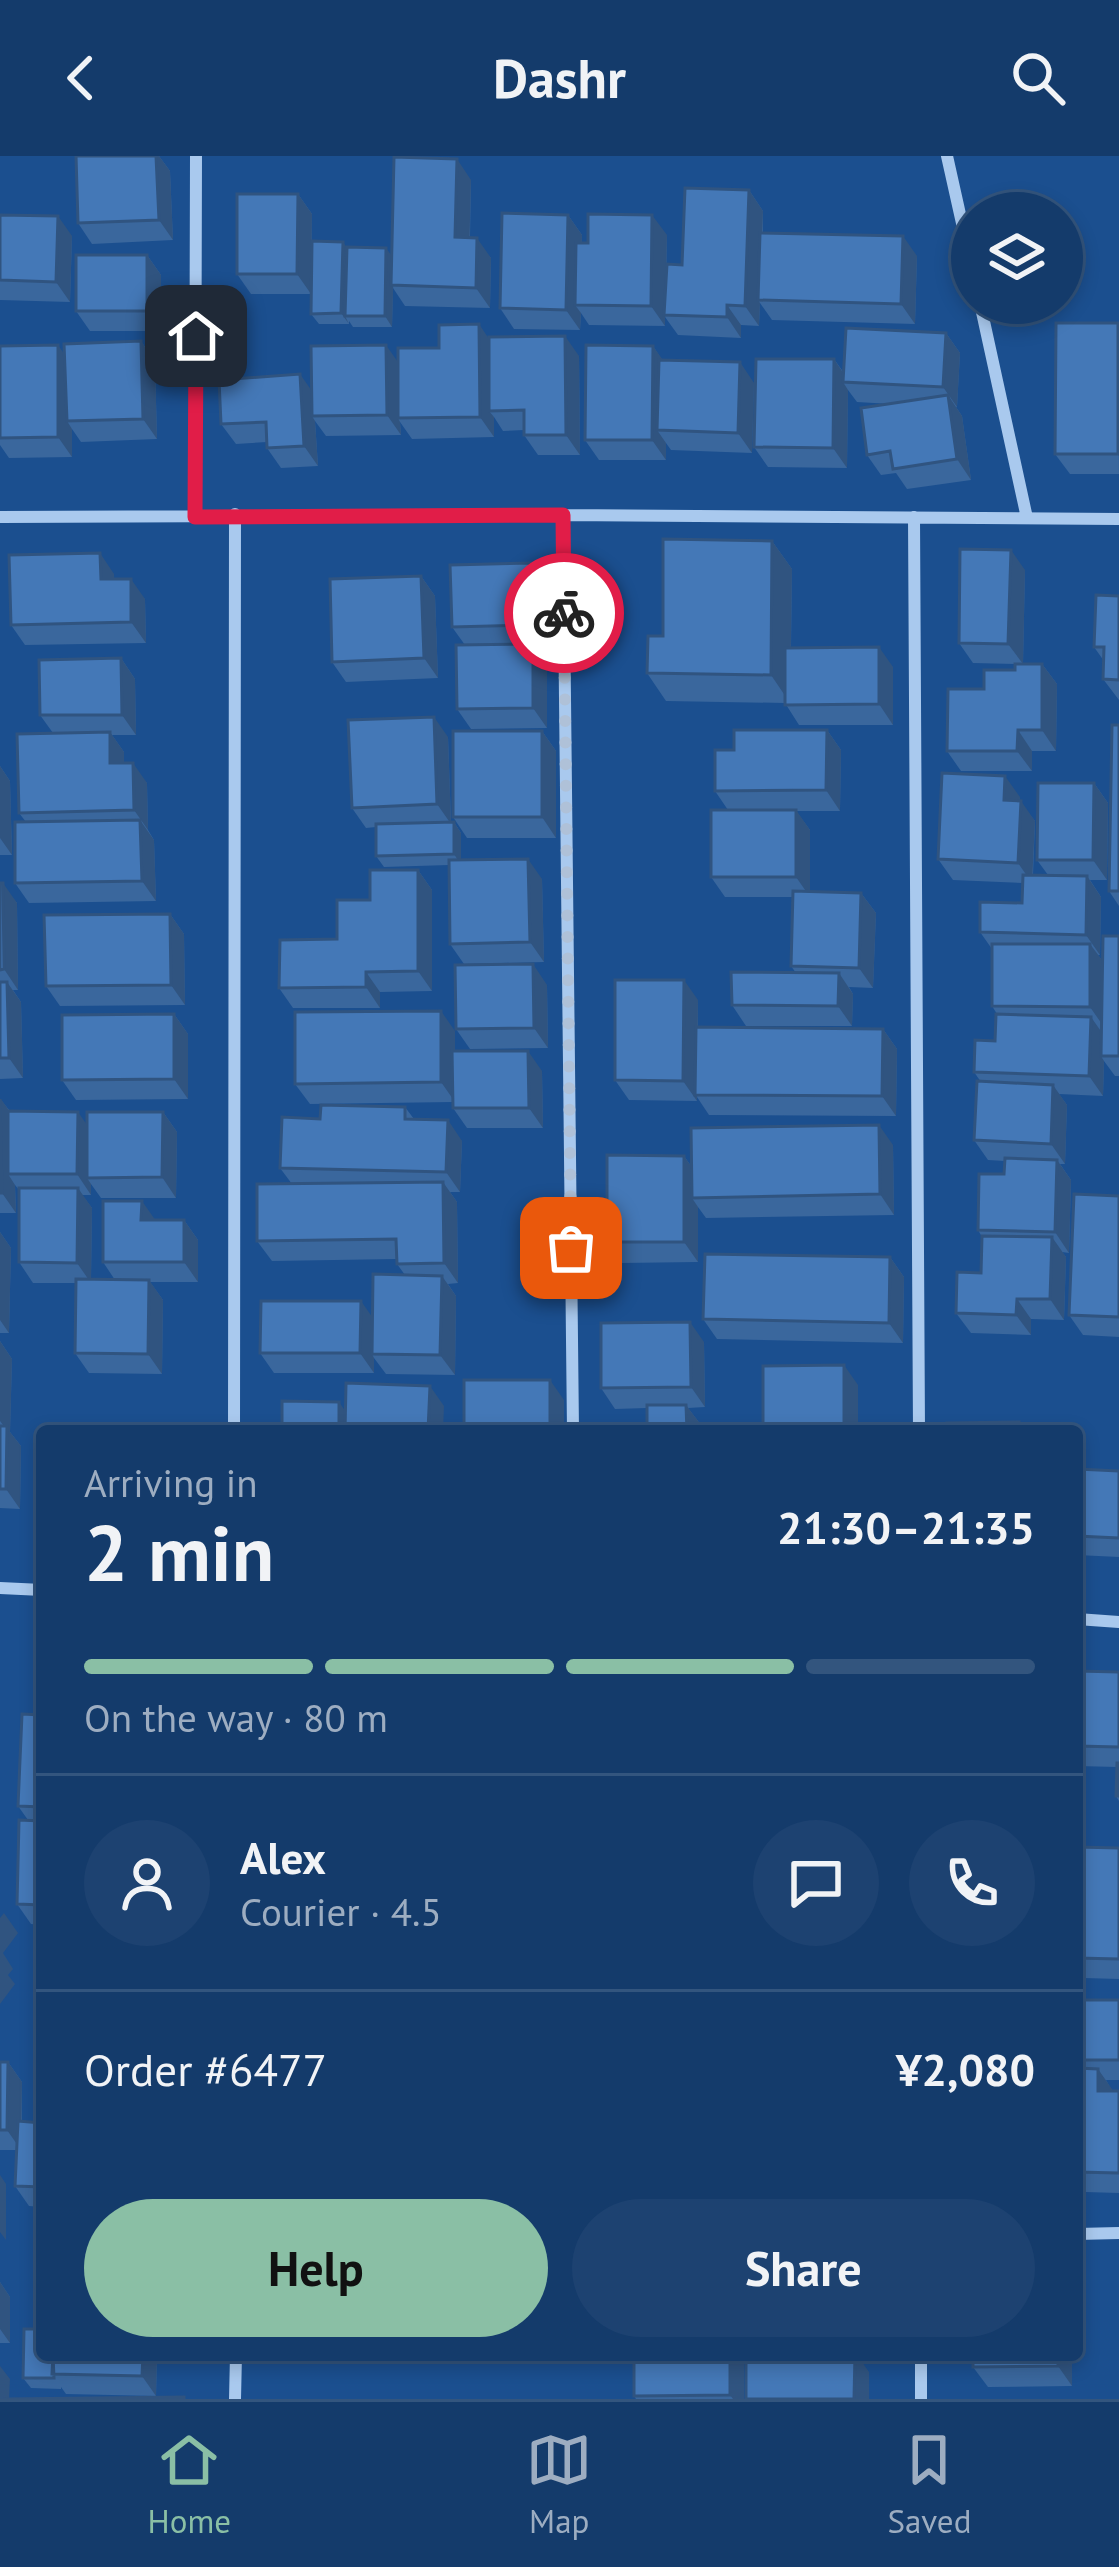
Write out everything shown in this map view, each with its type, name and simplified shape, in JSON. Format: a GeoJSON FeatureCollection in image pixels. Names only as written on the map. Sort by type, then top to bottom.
{"type":"FeatureCollection","features":[{"type":"Feature","properties":{"kind":"street"},"geometry":{"type":"LineString","coordinates":[[195,517],[196,156]]}},
{"type":"Feature","properties":{"kind":"street"},"geometry":{"type":"LineString","coordinates":[[947,156],[955,192]]}},
{"type":"Feature","properties":{"kind":"street"},"geometry":{"type":"LineString","coordinates":[[985,324],[1027,518]]}},
{"type":"Feature","properties":{"kind":"street"},"geometry":{"type":"LineString","coordinates":[[234,1425],[235,514]]}},
{"type":"Feature","properties":{"kind":"street"},"geometry":{"type":"LineString","coordinates":[[563,515],[573,1425]]}},
{"type":"Feature","properties":{"kind":"street"},"geometry":{"type":"LineString","coordinates":[[0,517],[1119,519]]}},
{"type":"Feature","properties":{"kind":"street"},"geometry":{"type":"LineString","coordinates":[[914,517],[919,1425]]}},
{"type":"Feature","properties":{"kind":"street"},"geometry":{"type":"LineString","coordinates":[[0,1588],[36,1590]]}},
{"type":"Feature","properties":{"kind":"street"},"geometry":{"type":"LineString","coordinates":[[1083,1619],[1119,1622]]}},
{"type":"Feature","properties":{"kind":"street"},"geometry":{"type":"LineString","coordinates":[[1083,2234],[1119,2233]]}},
{"type":"Feature","properties":{"kind":"street"},"geometry":{"type":"LineString","coordinates":[[236,2361],[236,2399]]}},
{"type":"Feature","properties":{"kind":"street"},"geometry":{"type":"LineString","coordinates":[[921,2399],[922,2361]]}},
{"type":"Feature","properties":{"kind":"building"},"geometry":{"type":"Polygon","coordinates":[[[76,156],[156,156],[159,220],[78,223],[76,156]]]}},
{"type":"Feature","properties":{"kind":"building"},"geometry":{"type":"Polygon","coordinates":[[[394,157],[457,159],[455,237],[477,238],[476,288],[391,285],[394,157]]]}},
{"type":"Feature","properties":{"kind":"building"},"geometry":{"type":"Polygon","coordinates":[[[685,188],[749,190],[745,306],[727,305],[727,317],[664,315],[667,264],[682,265],[685,188]]]}},
{"type":"Feature","properties":{"kind":"building"},"geometry":{"type":"Polygon","coordinates":[[[237,194],[298,194],[297,274],[237,274],[237,194]]]}},
{"type":"Feature","properties":{"kind":"building"},"geometry":{"type":"Polygon","coordinates":[[[502,213],[568,215],[566,310],[500,308],[502,213]]]}},
{"type":"Feature","properties":{"kind":"building"},"geometry":{"type":"Polygon","coordinates":[[[588,214],[652,215],[651,306],[575,305],[576,243],[588,243],[588,214]]]}},
{"type":"Feature","properties":{"kind":"building"},"geometry":{"type":"Polygon","coordinates":[[[0,215],[58,216],[56,282],[0,280],[0,215]]]}},
{"type":"Feature","properties":{"kind":"building"},"geometry":{"type":"Polygon","coordinates":[[[760,233],[903,236],[901,304],[758,300],[760,233]]]}},
{"type":"Feature","properties":{"kind":"building"},"geometry":{"type":"Polygon","coordinates":[[[312,241],[343,242],[341,313],[311,314],[312,241]]]}},
{"type":"Feature","properties":{"kind":"building"},"geometry":{"type":"Polygon","coordinates":[[[347,247],[386,248],[385,316],[345,316],[347,247]]]}},
{"type":"Feature","properties":{"kind":"building"},"geometry":{"type":"Polygon","coordinates":[[[76,255],[147,255],[147,311],[76,311],[76,255]]]}},
{"type":"Feature","properties":{"kind":"building"},"geometry":{"type":"Polygon","coordinates":[[[1118,323],[1118,454],[1055,454],[1056,324],[1118,323]]]}},
{"type":"Feature","properties":{"kind":"building"},"geometry":{"type":"Polygon","coordinates":[[[479,324],[480,417],[398,418],[398,348],[439,348],[439,325],[479,324]]]}},
{"type":"Feature","properties":{"kind":"building"},"geometry":{"type":"Polygon","coordinates":[[[846,328],[946,333],[943,387],[843,382],[846,328]]]}},
{"type":"Feature","properties":{"kind":"building"},"geometry":{"type":"Polygon","coordinates":[[[565,336],[566,435],[524,435],[524,410],[489,411],[489,337],[565,336]]]}},
{"type":"Feature","properties":{"kind":"building"},"geometry":{"type":"Polygon","coordinates":[[[141,341],[143,419],[67,421],[64,344],[141,341]]]}},
{"type":"Feature","properties":{"kind":"building"},"geometry":{"type":"Polygon","coordinates":[[[58,345],[58,437],[0,438],[0,346],[58,345]]]}},
{"type":"Feature","properties":{"kind":"building"},"geometry":{"type":"Polygon","coordinates":[[[386,345],[387,415],[312,416],[311,346],[386,345]]]}},
{"type":"Feature","properties":{"kind":"building"},"geometry":{"type":"Polygon","coordinates":[[[586,345],[653,346],[652,440],[585,440],[586,345]]]}},
{"type":"Feature","properties":{"kind":"building"},"geometry":{"type":"Polygon","coordinates":[[[756,359],[834,359],[833,448],[754,447],[756,359]]]}},
{"type":"Feature","properties":{"kind":"building"},"geometry":{"type":"Polygon","coordinates":[[[659,360],[740,362],[738,433],[657,430],[659,360]]]}},
{"type":"Feature","properties":{"kind":"building"},"geometry":{"type":"Polygon","coordinates":[[[300,374],[304,446],[267,448],[266,422],[221,424],[219,380],[300,374]]]}},
{"type":"Feature","properties":{"kind":"building"},"geometry":{"type":"Polygon","coordinates":[[[948,395],[957,459],[893,469],[890,451],[867,455],[861,408],[948,395]]]}},
{"type":"Feature","properties":{"kind":"building"},"geometry":{"type":"Polygon","coordinates":[[[663,539],[772,541],[771,675],[647,673],[648,636],[663,636],[663,539]]]}},
{"type":"Feature","properties":{"kind":"building"},"geometry":{"type":"Polygon","coordinates":[[[960,549],[1011,550],[1008,644],[959,643],[960,549]]]}},
{"type":"Feature","properties":{"kind":"building"},"geometry":{"type":"Polygon","coordinates":[[[100,553],[101,579],[131,579],[131,622],[11,625],[9,555],[100,553]]]}},
{"type":"Feature","properties":{"kind":"building"},"geometry":{"type":"Polygon","coordinates":[[[530,563],[532,625],[452,627],[450,565],[530,563]]]}},
{"type":"Feature","properties":{"kind":"building"},"geometry":{"type":"Polygon","coordinates":[[[421,576],[424,658],[332,662],[330,579],[421,576]]]}},
{"type":"Feature","properties":{"kind":"building"},"geometry":{"type":"Polygon","coordinates":[[[1096,595],[1119,596],[1119,680],[1103,679],[1104,647],[1094,647],[1096,595]]]}},
{"type":"Feature","properties":{"kind":"building"},"geometry":{"type":"Polygon","coordinates":[[[533,644],[533,708],[457,709],[456,645],[533,644]]]}},
{"type":"Feature","properties":{"kind":"building"},"geometry":{"type":"Polygon","coordinates":[[[879,647],[879,704],[785,705],[785,648],[879,647]]]}},
{"type":"Feature","properties":{"kind":"building"},"geometry":{"type":"Polygon","coordinates":[[[121,658],[122,715],[40,715],[39,660],[121,658]]]}},
{"type":"Feature","properties":{"kind":"building"},"geometry":{"type":"Polygon","coordinates":[[[1015,664],[1042,664],[1042,730],[1018,730],[1017,751],[947,751],[948,689],[984,689],[984,670],[1015,670],[1015,664]]]}},
{"type":"Feature","properties":{"kind":"building"},"geometry":{"type":"Polygon","coordinates":[[[434,717],[437,804],[352,808],[348,720],[434,717]]]}},
{"type":"Feature","properties":{"kind":"building"},"geometry":{"type":"Polygon","coordinates":[[[1112,725],[1119,725],[1119,891],[1109,891],[1112,725]]]}},
{"type":"Feature","properties":{"kind":"building"},"geometry":{"type":"Polygon","coordinates":[[[734,730],[827,730],[826,790],[715,791],[715,750],[734,750],[734,730]]]}},
{"type":"Feature","properties":{"kind":"building"},"geometry":{"type":"Polygon","coordinates":[[[453,731],[542,731],[542,817],[453,817],[453,731]]]}},
{"type":"Feature","properties":{"kind":"building"},"geometry":{"type":"Polygon","coordinates":[[[110,732],[110,763],[133,763],[134,810],[19,813],[17,734],[110,732]]]}},
{"type":"Feature","properties":{"kind":"building"},"geometry":{"type":"Polygon","coordinates":[[[942,773],[1005,776],[1004,800],[1021,801],[1018,863],[938,859],[942,773]]]}},
{"type":"Feature","properties":{"kind":"building"},"geometry":{"type":"Polygon","coordinates":[[[1038,783],[1094,783],[1093,860],[1037,860],[1038,783]]]}},
{"type":"Feature","properties":{"kind":"building"},"geometry":{"type":"Polygon","coordinates":[[[711,810],[796,810],[796,877],[711,877],[711,810]]]}},
{"type":"Feature","properties":{"kind":"building"},"geometry":{"type":"Polygon","coordinates":[[[140,820],[142,881],[15,883],[15,822],[140,820]]]}},
{"type":"Feature","properties":{"kind":"building"},"geometry":{"type":"Polygon","coordinates":[[[454,822],[454,854],[376,856],[376,824],[454,822]]]}},
{"type":"Feature","properties":{"kind":"building"},"geometry":{"type":"Polygon","coordinates":[[[528,859],[530,942],[450,944],[449,860],[528,859]]]}},
{"type":"Feature","properties":{"kind":"building"},"geometry":{"type":"Polygon","coordinates":[[[370,870],[418,870],[418,971],[366,972],[366,987],[279,988],[280,940],[337,939],[337,900],[370,900],[370,870]]]}},
{"type":"Feature","properties":{"kind":"building"},"geometry":{"type":"Polygon","coordinates":[[[1023,875],[1087,876],[1086,935],[980,932],[980,902],[1022,903],[1023,875]]]}},
{"type":"Feature","properties":{"kind":"building"},"geometry":{"type":"Polygon","coordinates":[[[0,883],[4,969],[0,970],[0,883]]]}},
{"type":"Feature","properties":{"kind":"building"},"geometry":{"type":"Polygon","coordinates":[[[793,891],[861,893],[859,968],[791,966],[793,891]]]}},
{"type":"Feature","properties":{"kind":"building"},"geometry":{"type":"Polygon","coordinates":[[[170,914],[171,985],[46,986],[44,915],[170,914]]]}},
{"type":"Feature","properties":{"kind":"building"},"geometry":{"type":"Polygon","coordinates":[[[1103,936],[1119,936],[1119,1056],[1101,1056],[1103,936]]]}},
{"type":"Feature","properties":{"kind":"building"},"geometry":{"type":"Polygon","coordinates":[[[992,944],[1090,944],[1090,1007],[992,1006],[992,944]]]}},
{"type":"Feature","properties":{"kind":"building"},"geometry":{"type":"Polygon","coordinates":[[[533,964],[534,1028],[456,1029],[455,965],[533,964]]]}},
{"type":"Feature","properties":{"kind":"building"},"geometry":{"type":"Polygon","coordinates":[[[731,972],[839,973],[838,1006],[732,1005],[731,972]]]}},
{"type":"Feature","properties":{"kind":"building"},"geometry":{"type":"Polygon","coordinates":[[[615,980],[684,980],[683,1081],[615,1080],[615,980]]]}},
{"type":"Feature","properties":{"kind":"building"},"geometry":{"type":"Polygon","coordinates":[[[0,982],[7,982],[9,1058],[0,1058],[0,982]]]}},
{"type":"Feature","properties":{"kind":"building"},"geometry":{"type":"Polygon","coordinates":[[[441,1011],[441,1082],[295,1084],[295,1012],[441,1011]]]}},
{"type":"Feature","properties":{"kind":"building"},"geometry":{"type":"Polygon","coordinates":[[[174,1014],[174,1079],[62,1080],[62,1015],[174,1014]]]}},
{"type":"Feature","properties":{"kind":"building"},"geometry":{"type":"Polygon","coordinates":[[[996,1014],[1091,1017],[1089,1076],[974,1072],[975,1040],[995,1041],[996,1014]]]}},
{"type":"Feature","properties":{"kind":"building"},"geometry":{"type":"Polygon","coordinates":[[[696,1027],[883,1029],[882,1096],[695,1095],[696,1027]]]}},
{"type":"Feature","properties":{"kind":"building"},"geometry":{"type":"Polygon","coordinates":[[[452,1051],[528,1051],[529,1108],[453,1108],[452,1051]]]}},
{"type":"Feature","properties":{"kind":"building"},"geometry":{"type":"Polygon","coordinates":[[[977,1081],[1053,1085],[1051,1144],[974,1140],[977,1081]]]}},
{"type":"Feature","properties":{"kind":"building"},"geometry":{"type":"Polygon","coordinates":[[[0,1099],[2,1193],[0,1193],[0,1099]]]}},
{"type":"Feature","properties":{"kind":"building"},"geometry":{"type":"Polygon","coordinates":[[[321,1105],[405,1107],[405,1119],[448,1120],[446,1172],[280,1168],[282,1117],[320,1119],[321,1105]]]}},
{"type":"Feature","properties":{"kind":"building"},"geometry":{"type":"Polygon","coordinates":[[[8,1111],[78,1112],[77,1174],[8,1174],[8,1111]]]}},
{"type":"Feature","properties":{"kind":"building"},"geometry":{"type":"Polygon","coordinates":[[[87,1112],[163,1112],[162,1177],[87,1178],[87,1112]]]}},
{"type":"Feature","properties":{"kind":"building"},"geometry":{"type":"Polygon","coordinates":[[[879,1125],[880,1194],[692,1198],[691,1128],[879,1125]]]}},
{"type":"Feature","properties":{"kind":"building"},"geometry":{"type":"Polygon","coordinates":[[[607,1155],[684,1156],[684,1242],[607,1242],[607,1155]]]}},
{"type":"Feature","properties":{"kind":"building"},"geometry":{"type":"Polygon","coordinates":[[[1005,1158],[1057,1160],[1055,1232],[978,1230],[979,1174],[1004,1174],[1005,1158]]]}},
{"type":"Feature","properties":{"kind":"building"},"geometry":{"type":"Polygon","coordinates":[[[443,1182],[444,1263],[397,1264],[396,1239],[257,1241],[257,1184],[443,1182]]]}},
{"type":"Feature","properties":{"kind":"building"},"geometry":{"type":"Polygon","coordinates":[[[19,1188],[78,1188],[77,1263],[19,1262],[19,1188]]]}},
{"type":"Feature","properties":{"kind":"building"},"geometry":{"type":"Polygon","coordinates":[[[1074,1194],[1119,1196],[1119,1317],[1069,1315],[1074,1194]]]}},
{"type":"Feature","properties":{"kind":"building"},"geometry":{"type":"Polygon","coordinates":[[[103,1201],[142,1201],[141,1220],[184,1220],[184,1262],[103,1262],[103,1201]]]}},
{"type":"Feature","properties":{"kind":"building"},"geometry":{"type":"Polygon","coordinates":[[[982,1236],[1052,1237],[1050,1299],[1017,1299],[1016,1315],[956,1313],[957,1272],[981,1273],[982,1236]]]}},
{"type":"Feature","properties":{"kind":"building"},"geometry":{"type":"Polygon","coordinates":[[[705,1254],[890,1257],[889,1323],[703,1319],[705,1254]]]}},
{"type":"Feature","properties":{"kind":"building"},"geometry":{"type":"Polygon","coordinates":[[[373,1274],[442,1276],[440,1355],[372,1354],[373,1274]]]}},
{"type":"Feature","properties":{"kind":"building"},"geometry":{"type":"Polygon","coordinates":[[[76,1279],[149,1280],[148,1354],[75,1353],[76,1279]]]}},
{"type":"Feature","properties":{"kind":"building"},"geometry":{"type":"Polygon","coordinates":[[[261,1301],[361,1301],[360,1353],[260,1353],[261,1301]]]}},
{"type":"Feature","properties":{"kind":"building"},"geometry":{"type":"Polygon","coordinates":[[[690,1322],[691,1387],[601,1388],[601,1323],[690,1322]]]}},
{"type":"Feature","properties":{"kind":"building"},"geometry":{"type":"Polygon","coordinates":[[[844,1365],[844,1425],[763,1425],[763,1366],[844,1365]]]}},
{"type":"Feature","properties":{"kind":"building"},"geometry":{"type":"Polygon","coordinates":[[[464,1380],[550,1380],[550,1425],[464,1425],[464,1380]]]}},
{"type":"Feature","properties":{"kind":"building"},"geometry":{"type":"Polygon","coordinates":[[[346,1383],[430,1386],[428,1425],[345,1425],[346,1383]]]}},
{"type":"Feature","properties":{"kind":"building"},"geometry":{"type":"Polygon","coordinates":[[[282,1401],[339,1402],[339,1425],[282,1425],[282,1401]]]}},
{"type":"Feature","properties":{"kind":"building"},"geometry":{"type":"Polygon","coordinates":[[[647,1405],[686,1405],[687,1425],[647,1425],[647,1405]]]}},
{"type":"Feature","properties":{"kind":"building"},"geometry":{"type":"Polygon","coordinates":[[[1019,1422],[1019,1425],[947,1425],[1019,1422]]]}},
{"type":"Feature","properties":{"kind":"building"},"geometry":{"type":"Polygon","coordinates":[[[0,1426],[7,1426],[6,1489],[0,1489],[0,1426]]]}},
{"type":"Feature","properties":{"kind":"building"},"geometry":{"type":"Polygon","coordinates":[[[1083,1469],[1119,1471],[1119,1538],[1083,1536],[1083,1469]]]}},
{"type":"Feature","properties":{"kind":"building"},"geometry":{"type":"Polygon","coordinates":[[[1083,1671],[1119,1672],[1119,1747],[1083,1746],[1083,1671]]]}},
{"type":"Feature","properties":{"kind":"building"},"geometry":{"type":"Polygon","coordinates":[[[22,1714],[36,1715],[36,1807],[18,1806],[22,1714]]]}},
{"type":"Feature","properties":{"kind":"building"},"geometry":{"type":"Polygon","coordinates":[[[19,1820],[36,1821],[36,1905],[17,1904],[19,1820]]]}},
{"type":"Feature","properties":{"kind":"building"},"geometry":{"type":"Polygon","coordinates":[[[1083,1847],[1119,1848],[1119,1959],[1083,1958],[1083,1847]]]}},
{"type":"Feature","properties":{"kind":"building"},"geometry":{"type":"Polygon","coordinates":[[[1083,2000],[1119,2000],[1119,2060],[1083,2060],[1083,2000]]]}},
{"type":"Feature","properties":{"kind":"building"},"geometry":{"type":"Polygon","coordinates":[[[0,2062],[8,2062],[7,2130],[0,2130],[0,2062]]]}},
{"type":"Feature","properties":{"kind":"building"},"geometry":{"type":"Polygon","coordinates":[[[1083,2068],[1098,2069],[1098,2091],[1119,2091],[1119,2173],[1083,2172],[1083,2068]]]}},
{"type":"Feature","properties":{"kind":"building"},"geometry":{"type":"Polygon","coordinates":[[[18,2121],[36,2122],[36,2187],[15,2186],[18,2121]]]}},
{"type":"Feature","properties":{"kind":"building"},"geometry":{"type":"Polygon","coordinates":[[[24,2329],[36,2329],[36,2361],[53,2361],[54,2378],[23,2378],[24,2329]]]}},
{"type":"Feature","properties":{"kind":"building"},"geometry":{"type":"Polygon","coordinates":[[[53,2361],[143,2361],[142,2376],[52,2374],[53,2361]]]}},
{"type":"Feature","properties":{"kind":"building"},"geometry":{"type":"Polygon","coordinates":[[[634,2361],[730,2361],[730,2395],[634,2396],[634,2361]]]}},
{"type":"Feature","properties":{"kind":"building"},"geometry":{"type":"Polygon","coordinates":[[[746,2361],[855,2361],[854,2399],[746,2399],[746,2361]]]}},
{"type":"Feature","properties":{"kind":"building"},"geometry":{"type":"Polygon","coordinates":[[[973,2361],[1058,2361],[1058,2366],[973,2367],[973,2361]]]}},
{"type":"Feature","properties":{"kind":"building"},"geometry":{"type":"Polygon","coordinates":[[[184,2397],[184,2399],[3,2399],[184,2397]]]}},
{"type":"Feature","properties":{"kind":"way so far"},"geometry":{"type":"LineString","coordinates":[[564,613],[571,1248]]}},
{"type":"Feature","properties":{"kind":"route"},"geometry":{"type":"LineString","coordinates":[[196,336],[195,517],[563,515],[564,613]]}}]}
